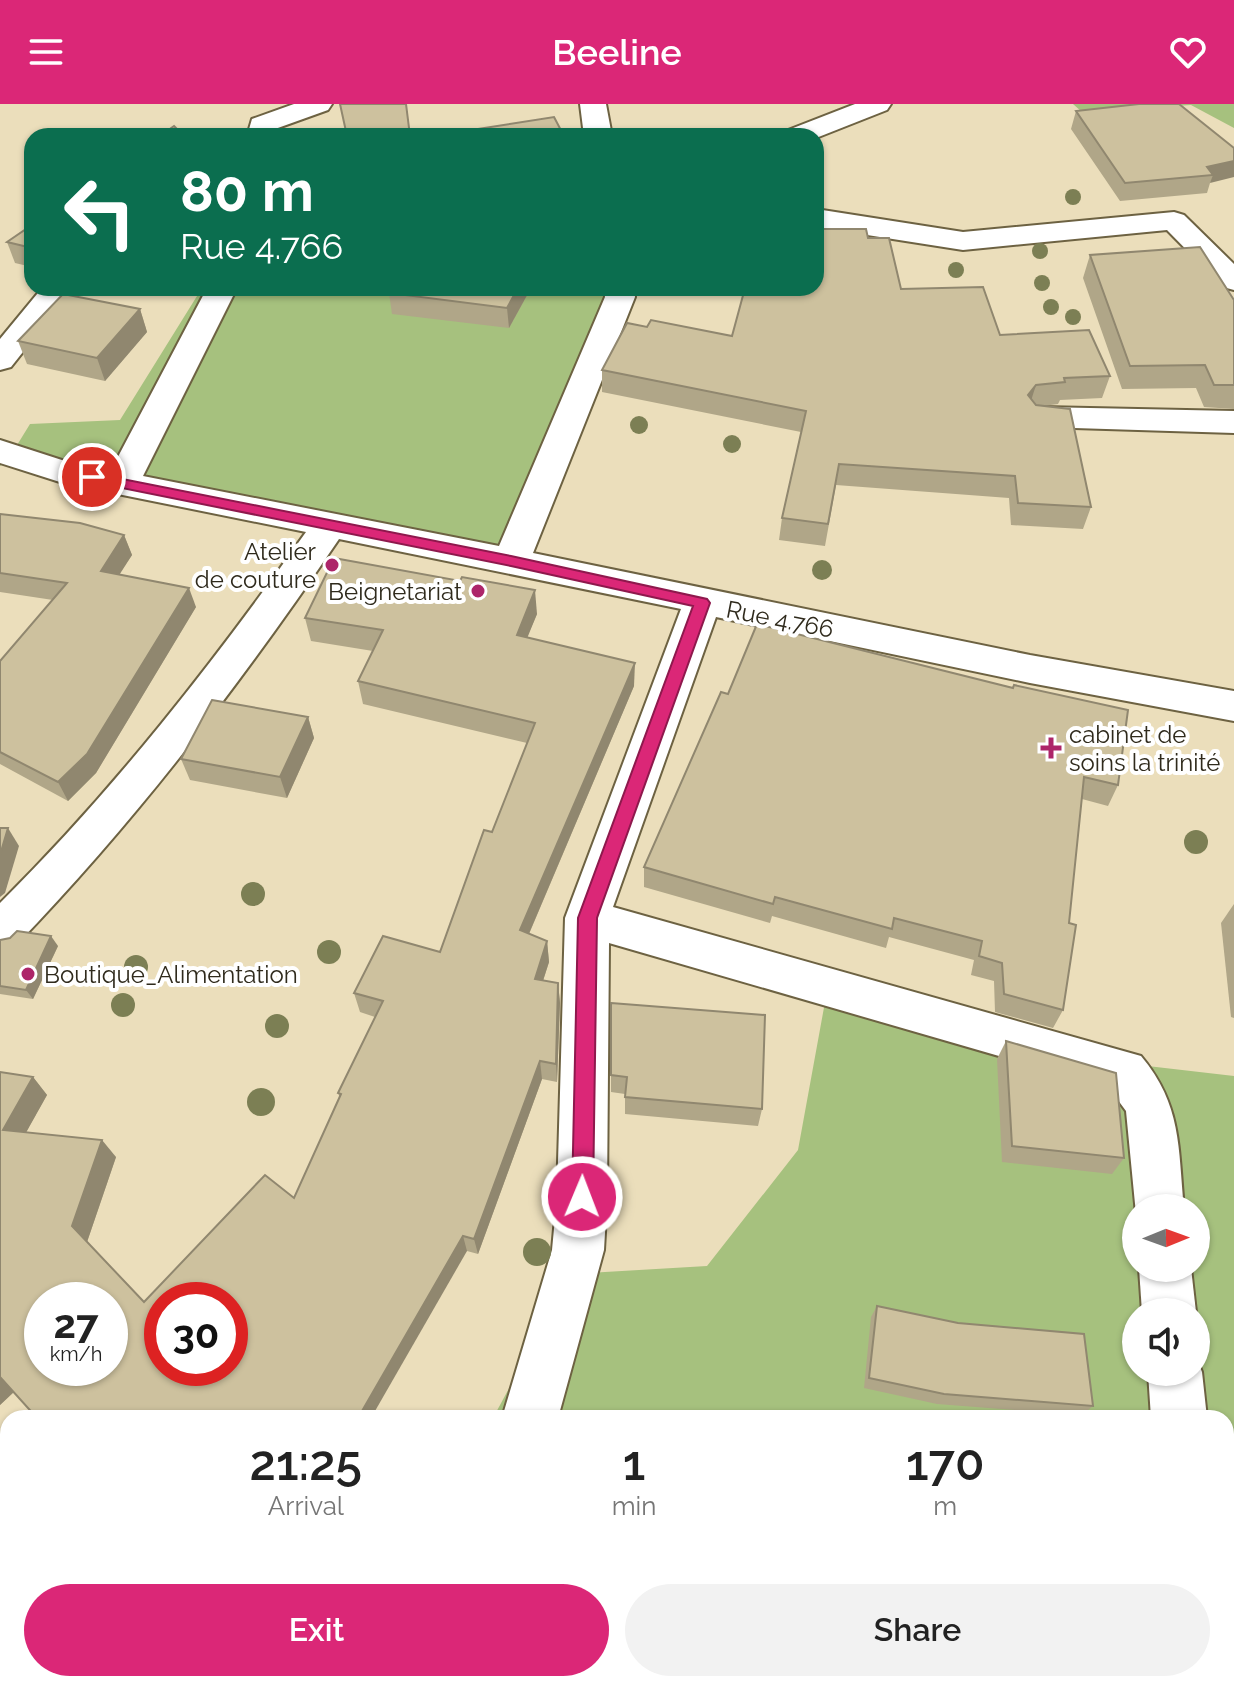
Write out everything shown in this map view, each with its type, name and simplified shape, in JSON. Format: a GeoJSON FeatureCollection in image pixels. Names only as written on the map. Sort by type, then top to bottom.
{"type":"FeatureCollection","features":[{"type":"Feature","properties":{"kind":"street"},"geometry":{"type":"LineString","coordinates":[[262,128],[262,125],[319,104]]}},
{"type":"Feature","properties":{"kind":"street"},"geometry":{"type":"LineString","coordinates":[[593,104],[597,128]]}},
{"type":"Feature","properties":{"kind":"street"},"geometry":{"type":"LineString","coordinates":[[818,128],[878,104]]}},
{"type":"Feature","properties":{"kind":"street"},"geometry":{"type":"LineString","coordinates":[[824,219],[963,241],[1174,221],[1234,281]]}},
{"type":"Feature","properties":{"kind":"street"},"geometry":{"type":"LineString","coordinates":[[0,360],[51,296]]}},
{"type":"Feature","properties":{"kind":"street"},"geometry":{"type":"LineString","coordinates":[[122,483],[213,296]]}},
{"type":"Feature","properties":{"kind":"street"},"geometry":{"type":"LineString","coordinates":[[511,561],[620,296]]}},
{"type":"Feature","properties":{"kind":"street"},"geometry":{"type":"LineString","coordinates":[[1042,417],[1234,422]]}},
{"type":"Feature","properties":{"kind":"street","name":"Rue 4.766"},"geometry":{"type":"LineString","coordinates":[[2,453],[63,472],[1030,669],[1234,706]]}},
{"type":"Feature","properties":{"kind":"street"},"geometry":{"type":"LineString","coordinates":[[0,932],[49,884],[144,779],[237,659],[330,525]]}},
{"type":"Feature","properties":{"kind":"street"},"geometry":{"type":"LineString","coordinates":[[532,1410],[578,1250],[582,1197],[587,918],[702,603]]}},
{"type":"Feature","properties":{"kind":"street"},"geometry":{"type":"LineString","coordinates":[[587,918],[1124,1071],[1142,1093],[1150,1111],[1158,1194]]}},
{"type":"Feature","properties":{"kind":"street"},"geometry":{"type":"LineString","coordinates":[[1176,1386],[1178,1410]]}},
{"type":"Feature","properties":{"kind":"green space"},"geometry":{"type":"Polygon","coordinates":[[[1073,104],[1234,104],[1234,128],[1191,105],[1082,112],[1073,104]]]}},
{"type":"Feature","properties":{"kind":"green space"},"geometry":{"type":"Polygon","coordinates":[[[197,296],[620,297],[511,561],[20,453],[0,466],[0,459],[14,450],[30,424],[120,420],[197,296]]]}},
{"type":"Feature","properties":{"kind":"green space"},"geometry":{"type":"Polygon","coordinates":[[[825,1002],[1061,1056],[1234,1076],[1234,1410],[497,1410],[571,1274],[707,1266],[798,1150],[825,1002]]]}},
{"type":"Feature","properties":{"kind":"building"},"geometry":{"type":"Polygon","coordinates":[[[340,104],[406,104],[409,128],[345,128],[340,104]]]}},
{"type":"Feature","properties":{"kind":"building"},"geometry":{"type":"Polygon","coordinates":[[[1139,104],[1179,104],[1234,148],[1234,161],[1207,167],[1213,175],[1125,183],[1076,111],[1139,104]]]}},
{"type":"Feature","properties":{"kind":"building"},"geometry":{"type":"Polygon","coordinates":[[[554,117],[560,128],[484,128],[554,117]]]}},
{"type":"Feature","properties":{"kind":"building"},"geometry":{"type":"Polygon","coordinates":[[[824,229],[866,229],[868,238],[889,238],[901,289],[983,287],[1000,335],[1089,330],[1110,376],[1064,378],[1065,382],[1036,385],[1028,395],[1036,405],[1070,409],[1091,507],[1018,503],[1015,476],[839,464],[828,524],[782,518],[806,411],[602,370],[627,323],[647,327],[651,320],[732,336],[743,296],[824,296],[824,229]]]}},
{"type":"Feature","properties":{"kind":"building"},"geometry":{"type":"Polygon","coordinates":[[[24,230],[24,246],[7,242],[24,230]]]}},
{"type":"Feature","properties":{"kind":"building"},"geometry":{"type":"Polygon","coordinates":[[[1200,247],[1234,300],[1234,385],[1214,385],[1205,365],[1130,366],[1090,255],[1200,247]]]}},
{"type":"Feature","properties":{"kind":"building"},"geometry":{"type":"Polygon","coordinates":[[[61,296],[140,309],[97,358],[18,341],[61,296]]]}},
{"type":"Feature","properties":{"kind":"building"},"geometry":{"type":"Polygon","coordinates":[[[413,296],[514,296],[507,308],[413,296]]]}},
{"type":"Feature","properties":{"kind":"building"},"geometry":{"type":"Polygon","coordinates":[[[0,514],[80,523],[124,535],[101,571],[189,588],[87,754],[58,782],[0,752],[0,661],[67,583],[0,573],[0,514]]]}},
{"type":"Feature","properties":{"kind":"building"},"geometry":{"type":"Polygon","coordinates":[[[334,558],[460,581],[462,577],[535,590],[517,635],[635,663],[520,930],[547,941],[535,979],[558,983],[556,1064],[540,1061],[474,1239],[463,1236],[363,1410],[30,1410],[0,1377],[0,1072],[33,1077],[3,1130],[102,1140],[72,1226],[125,1282],[24,1282],[24,1386],[128,1386],[128,1285],[144,1302],[144,1386],[248,1386],[248,1282],[163,1282],[265,1175],[294,1198],[341,1094],[338,1093],[383,1001],[354,993],[383,936],[440,952],[484,830],[492,832],[535,723],[358,681],[383,630],[305,618],[334,558]]]}},
{"type":"Feature","properties":{"kind":"building"},"geometry":{"type":"Polygon","coordinates":[[[757,624],[1013,688],[1014,685],[1128,710],[1118,785],[1084,777],[1069,923],[1076,925],[1063,1010],[1004,994],[1002,963],[979,956],[982,941],[894,918],[892,929],[775,897],[773,904],[644,867],[721,692],[728,694],[757,624]]]}},
{"type":"Feature","properties":{"kind":"building"},"geometry":{"type":"Polygon","coordinates":[[[212,700],[308,717],[280,777],[181,759],[212,700]]]}},
{"type":"Feature","properties":{"kind":"building"},"geometry":{"type":"Polygon","coordinates":[[[0,828],[8,828],[0,855],[0,828]]]}},
{"type":"Feature","properties":{"kind":"building"},"geometry":{"type":"Polygon","coordinates":[[[17,931],[51,936],[26,990],[0,986],[0,940],[10,938],[17,931]]]}},
{"type":"Feature","properties":{"kind":"building"},"geometry":{"type":"Polygon","coordinates":[[[611,1003],[765,1015],[762,1109],[625,1097],[627,1077],[611,1075],[611,1003]]]}},
{"type":"Feature","properties":{"kind":"building"},"geometry":{"type":"Polygon","coordinates":[[[1006,1041],[1116,1073],[1124,1158],[1012,1146],[1006,1041]]]}},
{"type":"Feature","properties":{"kind":"building"},"geometry":{"type":"Polygon","coordinates":[[[877,1306],[958,1323],[1084,1334],[1093,1406],[944,1394],[869,1378],[877,1306]]]}},
{"type":"Feature","properties":{"kind":"place","name":"Atelier de couture"},"geometry":{"type":"Point","coordinates":[332,565]}},
{"type":"Feature","properties":{"kind":"place","name":"Beignetariat"},"geometry":{"type":"Point","coordinates":[478,591]}},
{"type":"Feature","properties":{"kind":"place","name":"cabinet de soins la trinité"},"geometry":{"type":"Point","coordinates":[1051,748]}},
{"type":"Feature","properties":{"kind":"place","name":"Boutique_Alimentation"},"geometry":{"type":"Point","coordinates":[28,974]}},
{"type":"Feature","properties":{"kind":"route"},"geometry":{"type":"LineString","coordinates":[[92,477],[511,561],[702,603],[587,918],[582,1197]]}}]}
